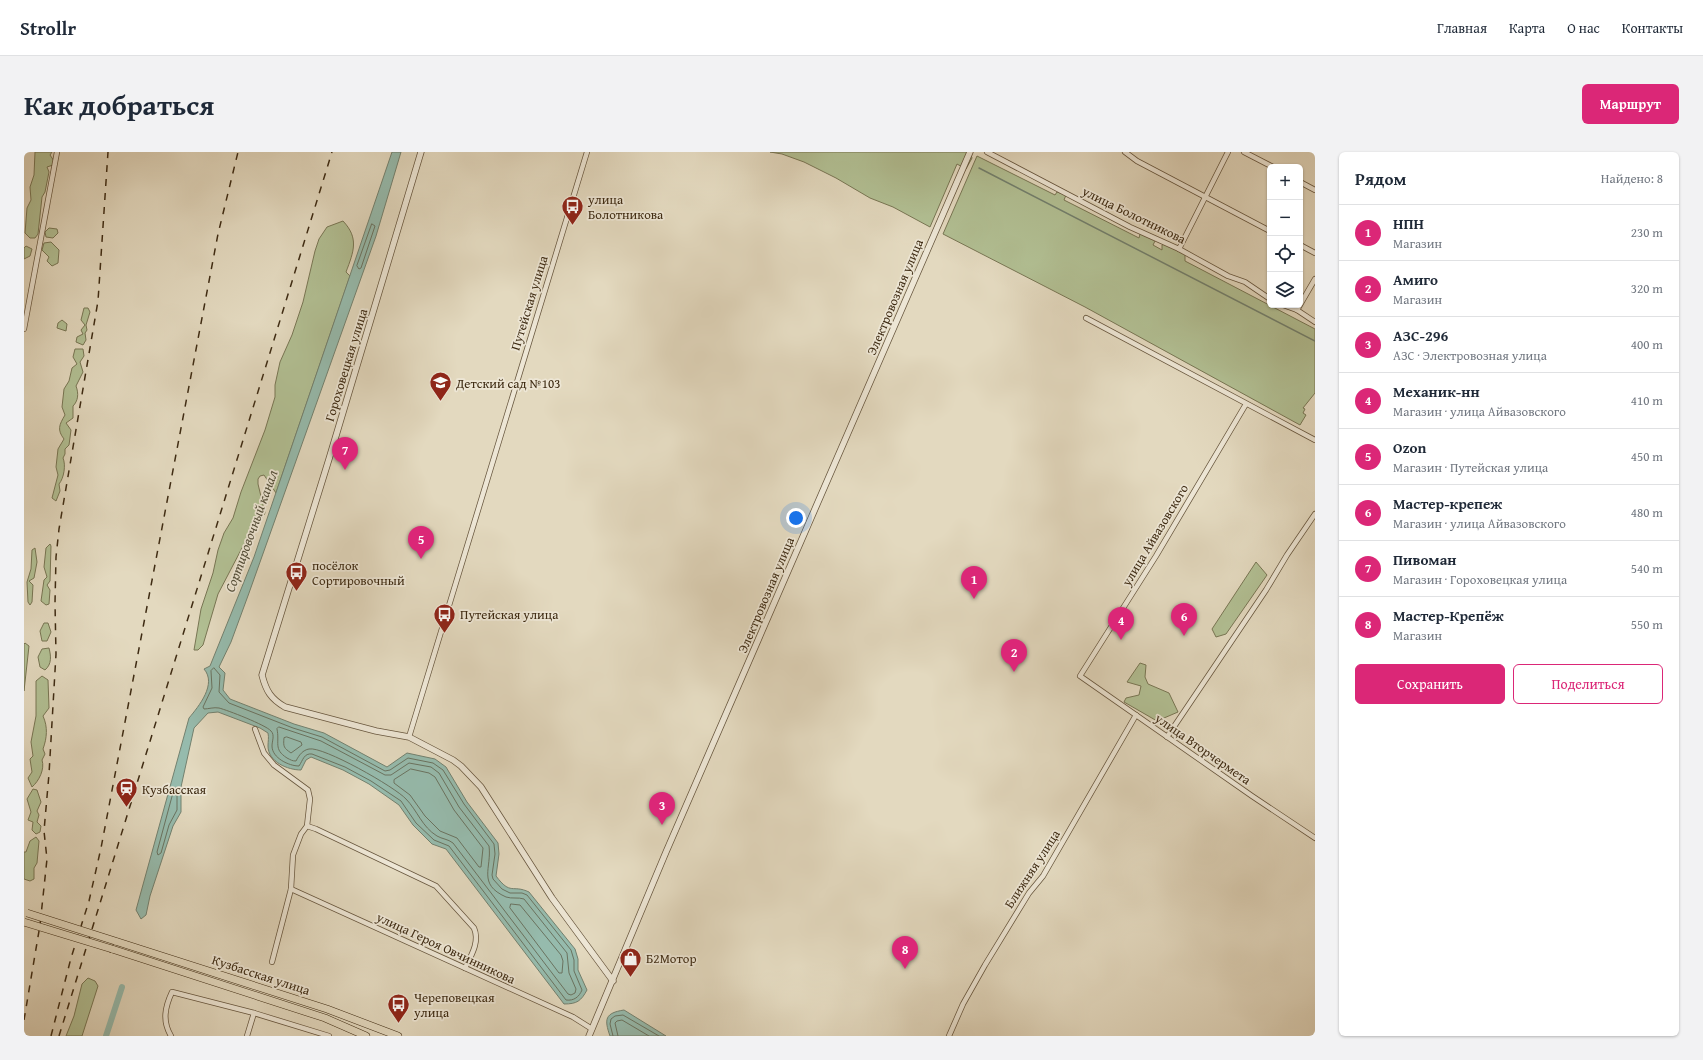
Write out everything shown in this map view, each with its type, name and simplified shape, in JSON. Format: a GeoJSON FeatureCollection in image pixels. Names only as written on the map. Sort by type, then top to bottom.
{"type":"FeatureCollection","features":[{"type":"Feature","properties":{"kind":"main road","name":"Кузбасская улица"},"geometry":{"type":"LineString","coordinates":[[25,913],[327,1009],[398,1036]]}},
{"type":"Feature","properties":{"kind":"main road","name":"Кузбасская улица"},"geometry":{"type":"LineString","coordinates":[[24,922],[325,1018],[366,1036]]}},
{"type":"Feature","properties":{"kind":"street"},"geometry":{"type":"LineString","coordinates":[[24,329],[57,152]]}},
{"type":"Feature","properties":{"kind":"street","name":"Гороховецкая улица"},"geometry":{"type":"LineString","coordinates":[[409,737],[376,731],[285,707],[274,700],[267,692],[262,675],[329,460],[421,152]]}},
{"type":"Feature","properties":{"kind":"street","name":"Путейская улица"},"geometry":{"type":"LineString","coordinates":[[409,737],[587,152]]}},
{"type":"Feature","properties":{"kind":"street","name":"Электровозная улица"},"geometry":{"type":"LineString","coordinates":[[589,1036],[666,852],[970,152]]}},
{"type":"Feature","properties":{"kind":"street","name":"улица Болотникова"},"geometry":{"type":"LineString","coordinates":[[986,152],[1130,227],[1179,249],[1228,276],[1245,282],[1267,297]]}},
{"type":"Feature","properties":{"kind":"street"},"geometry":{"type":"LineString","coordinates":[[1124,152],[1137,162],[1267,229]]}},
{"type":"Feature","properties":{"kind":"street"},"geometry":{"type":"LineString","coordinates":[[1179,249],[1228,152]]}},
{"type":"Feature","properties":{"kind":"street"},"geometry":{"type":"LineString","coordinates":[[1244,152],[1267,164]]}},
{"type":"Feature","properties":{"kind":"street"},"geometry":{"type":"LineString","coordinates":[[1303,184],[1315,190]]}},
{"type":"Feature","properties":{"kind":"street"},"geometry":{"type":"LineString","coordinates":[[1303,247],[1315,253]]}},
{"type":"Feature","properties":{"kind":"street"},"geometry":{"type":"LineString","coordinates":[[1297,310],[1315,279]]}},
{"type":"Feature","properties":{"kind":"street"},"geometry":{"type":"LineString","coordinates":[[1291,308],[1315,322]]}},
{"type":"Feature","properties":{"kind":"street"},"geometry":{"type":"LineString","coordinates":[[1086,318],[1315,440]]}},
{"type":"Feature","properties":{"kind":"street","name":"улица Айвазовского"},"geometry":{"type":"LineString","coordinates":[[1080,676],[1156,556],[1246,404]]}},
{"type":"Feature","properties":{"kind":"street"},"geometry":{"type":"LineString","coordinates":[[1167,737],[1315,514]]}},
{"type":"Feature","properties":{"kind":"street","name":"улица Вторчермета"},"geometry":{"type":"LineString","coordinates":[[1080,676],[1315,838]]}},
{"type":"Feature","properties":{"kind":"street","name":"Ближняя улица"},"geometry":{"type":"LineString","coordinates":[[949,1036],[963,1004],[982,970],[1029,893],[1043,876],[1136,715]]}},
{"type":"Feature","properties":{"kind":"street"},"geometry":{"type":"LineString","coordinates":[[255,729],[264,753],[274,765],[308,790],[310,799],[306,826],[301,834],[293,855],[291,889],[272,962]]}},
{"type":"Feature","properties":{"kind":"street"},"geometry":{"type":"LineString","coordinates":[[409,737],[453,760],[471,776],[489,799],[552,898],[613,981]]}},
{"type":"Feature","properties":{"kind":"street"},"geometry":{"type":"LineString","coordinates":[[306,826],[316,828],[436,886],[474,928],[476,933],[476,945],[465,968]]}},
{"type":"Feature","properties":{"kind":"street","name":"улица Героя Овчинникова"},"geometry":{"type":"LineString","coordinates":[[291,889],[573,1017],[592,1029]]}},
{"type":"Feature","properties":{"kind":"street"},"geometry":{"type":"LineString","coordinates":[[171,1036],[166,1027],[165,1018],[166,1006],[172,992],[254,1013],[329,1036]]}},
{"type":"Feature","properties":{"kind":"street"},"geometry":{"type":"LineString","coordinates":[[247,1036],[254,1013]]}},
{"type":"Feature","properties":{"kind":"shaded area"},"geometry":{"type":"Polygon","coordinates":[[[35,152],[52,152],[50,155],[54,161],[53,165],[47,167],[49,172],[45,192],[42,197],[38,234],[35,238],[30,238],[25,233],[27,208],[31,200],[30,187],[34,175],[35,152]]]}},
{"type":"Feature","properties":{"kind":"shaded area"},"geometry":{"type":"Polygon","coordinates":[[[770,152],[970,152],[972,158],[966,169],[957,164],[930,227],[893,207],[870,198],[836,178],[804,162],[782,154],[770,152]]]}},
{"type":"Feature","properties":{"kind":"shaded area"},"geometry":{"type":"Polygon","coordinates":[[[977,156],[1055,195],[1057,192],[1066,195],[1064,200],[1139,238],[1140,234],[1152,235],[1155,241],[1153,245],[1162,250],[1162,245],[1164,244],[1185,254],[1185,261],[1267,304],[1267,308],[1275,308],[1315,329],[1315,393],[1303,408],[1305,409],[1303,413],[1306,415],[1300,425],[1085,307],[943,234],[977,156]]]}},
{"type":"Feature","properties":{"kind":"shaded area"},"geometry":{"type":"Polygon","coordinates":[[[343,221],[351,233],[354,245],[346,272],[350,276],[276,493],[264,475],[260,476],[258,479],[258,484],[265,513],[242,548],[218,594],[203,645],[198,650],[194,650],[201,609],[213,573],[218,550],[224,533],[233,518],[241,492],[265,430],[275,397],[275,385],[280,362],[292,335],[303,302],[319,239],[327,227],[343,221]]]}},
{"type":"Feature","properties":{"kind":"shaded area"},"geometry":{"type":"Polygon","coordinates":[[[49,228],[57,229],[58,233],[53,238],[46,237],[45,232],[49,228]]]}},
{"type":"Feature","properties":{"kind":"shaded area"},"geometry":{"type":"Polygon","coordinates":[[[51,242],[59,250],[58,263],[52,266],[47,261],[49,257],[42,250],[44,243],[51,242]]]}},
{"type":"Feature","properties":{"kind":"shaded area"},"geometry":{"type":"Polygon","coordinates":[[[26,246],[32,249],[30,256],[24,259],[24,248],[26,246]]]}},
{"type":"Feature","properties":{"kind":"shaded area"},"geometry":{"type":"Polygon","coordinates":[[[84,308],[88,308],[90,312],[86,325],[86,340],[83,345],[76,342],[77,337],[83,334],[81,330],[85,325],[81,320],[84,308]]]}},
{"type":"Feature","properties":{"kind":"shaded area"},"geometry":{"type":"Polygon","coordinates":[[[62,320],[67,324],[66,331],[57,328],[58,323],[62,320]]]}},
{"type":"Feature","properties":{"kind":"shaded area"},"geometry":{"type":"Polygon","coordinates":[[[75,349],[83,349],[84,356],[80,362],[83,372],[76,386],[78,397],[73,406],[73,418],[66,423],[71,430],[69,445],[65,449],[63,458],[64,471],[59,484],[60,491],[56,501],[52,498],[58,475],[56,467],[58,449],[64,439],[60,433],[60,427],[65,415],[62,407],[64,389],[69,381],[72,368],[77,364],[73,357],[75,349]]]}},
{"type":"Feature","properties":{"kind":"shaded area"},"geometry":{"type":"Polygon","coordinates":[[[50,544],[50,581],[47,585],[50,590],[49,604],[46,605],[41,601],[44,580],[47,577],[44,567],[46,548],[50,544]]]}},
{"type":"Feature","properties":{"kind":"shaded area"},"geometry":{"type":"Polygon","coordinates":[[[35,548],[37,562],[34,578],[29,581],[33,585],[32,602],[30,605],[28,602],[27,582],[31,569],[32,550],[35,548]]]}},
{"type":"Feature","properties":{"kind":"shaded area"},"geometry":{"type":"Polygon","coordinates":[[[1256,562],[1267,575],[1226,634],[1216,637],[1212,629],[1256,562]]]}},
{"type":"Feature","properties":{"kind":"shaded area"},"geometry":{"type":"Polygon","coordinates":[[[44,623],[48,623],[51,632],[47,641],[42,641],[40,631],[44,623]]]}},
{"type":"Feature","properties":{"kind":"shaded area"},"geometry":{"type":"Polygon","coordinates":[[[25,643],[29,646],[24,691],[24,644],[25,643]]]}},
{"type":"Feature","properties":{"kind":"shaded area"},"geometry":{"type":"Polygon","coordinates":[[[49,648],[50,660],[49,665],[45,670],[40,667],[38,657],[42,649],[49,648]]]}},
{"type":"Feature","properties":{"kind":"shaded area"},"geometry":{"type":"Polygon","coordinates":[[[1140,663],[1146,665],[1145,677],[1148,684],[1169,693],[1178,712],[1157,721],[1124,702],[1126,698],[1139,695],[1141,686],[1127,682],[1140,663]]]}},
{"type":"Feature","properties":{"kind":"shaded area"},"geometry":{"type":"Polygon","coordinates":[[[42,676],[48,680],[49,708],[43,716],[46,728],[46,737],[43,749],[45,754],[42,760],[43,767],[41,775],[32,787],[28,778],[32,772],[30,759],[33,756],[31,742],[36,716],[36,681],[42,676]]]}},
{"type":"Feature","properties":{"kind":"shaded area"},"geometry":{"type":"Polygon","coordinates":[[[33,789],[37,790],[41,802],[37,811],[39,815],[37,822],[41,826],[40,832],[36,834],[32,830],[33,822],[28,820],[31,812],[27,799],[33,789]]]}},
{"type":"Feature","properties":{"kind":"shaded area"},"geometry":{"type":"Polygon","coordinates":[[[36,837],[39,841],[37,863],[34,868],[34,879],[30,881],[24,879],[24,852],[26,852],[30,841],[36,837]]]}},
{"type":"Feature","properties":{"kind":"shaded area"},"geometry":{"type":"Polygon","coordinates":[[[88,978],[95,981],[98,986],[82,1036],[66,1036],[74,1016],[82,984],[88,978]]]}},
{"type":"Feature","properties":{"kind":"water"},"geometry":{"type":"Polygon","coordinates":[[[392,152],[401,152],[376,236],[249,593],[231,642],[219,667],[225,673],[223,690],[230,699],[294,724],[324,733],[387,767],[407,753],[435,759],[446,767],[467,802],[498,843],[499,854],[496,876],[505,886],[509,888],[529,892],[575,949],[578,959],[578,970],[587,990],[581,999],[572,1003],[564,1004],[446,849],[432,844],[413,825],[399,805],[369,784],[343,770],[311,757],[306,760],[301,770],[285,767],[275,761],[269,752],[268,733],[260,728],[218,712],[208,713],[194,728],[181,787],[181,812],[173,826],[150,896],[146,915],[141,919],[136,910],[189,718],[202,701],[208,688],[209,681],[204,669],[210,666],[254,557],[392,152]]]}},
{"type":"Feature","properties":{"kind":"water"},"geometry":{"type":"Polygon","coordinates":[[[624,1010],[666,1036],[610,1036],[607,1025],[608,1018],[613,1013],[624,1010]]]}},
{"type":"Feature","properties":{"kind":"waterway"},"geometry":{"type":"LineString","coordinates":[[979,168],[1315,341]]}},
{"type":"Feature","properties":{"kind":"waterway","name":"Сортировочный канал"},"geometry":{"type":"LineString","coordinates":[[106,1036],[122,987]]}},
{"type":"Feature","properties":{"kind":"railway"},"geometry":{"type":"LineString","coordinates":[[24,1020],[40,925],[47,859],[44,831],[56,654],[56,557],[59,529],[98,301],[108,152]]}},
{"type":"Feature","properties":{"kind":"railway"},"geometry":{"type":"LineString","coordinates":[[51,1036],[71,958],[89,901],[101,848],[218,234],[238,152]]}},
{"type":"Feature","properties":{"kind":"railway"},"geometry":{"type":"LineString","coordinates":[[59,1036],[332,152]]}},
{"type":"Feature","properties":{"kind":"place","name":"улица Болотникова"},"geometry":{"type":"Point","coordinates":[572,226]}},
{"type":"Feature","properties":{"kind":"place","name":"Детский сад №103"},"geometry":{"type":"Point","coordinates":[441,402]}},
{"type":"Feature","properties":{"kind":"place","name":"Пивоман"},"geometry":{"type":"Point","coordinates":[345,470]}},
{"type":"Feature","properties":{"kind":"place","name":"Ozon"},"geometry":{"type":"Point","coordinates":[421,559]}},
{"type":"Feature","properties":{"kind":"place","name":"посёлок Сортировочный"},"geometry":{"type":"Point","coordinates":[296,592]}},
{"type":"Feature","properties":{"kind":"place","name":"НПН"},"geometry":{"type":"Point","coordinates":[974,599]}},
{"type":"Feature","properties":{"kind":"place","name":"Путейская улица"},"geometry":{"type":"Point","coordinates":[445,634]}},
{"type":"Feature","properties":{"kind":"place","name":"Мастер-крепеж"},"geometry":{"type":"Point","coordinates":[1184,636]}},
{"type":"Feature","properties":{"kind":"place","name":"Механик-нн"},"geometry":{"type":"Point","coordinates":[1121,640]}},
{"type":"Feature","properties":{"kind":"place","name":"Амиго"},"geometry":{"type":"Point","coordinates":[1014,672]}},
{"type":"Feature","properties":{"kind":"place","name":"Кузбасская"},"geometry":{"type":"Point","coordinates":[127,808]}},
{"type":"Feature","properties":{"kind":"place","name":"АЗС-296"},"geometry":{"type":"Point","coordinates":[662,825]}},
{"type":"Feature","properties":{"kind":"place","name":"Мастер-Крепёж"},"geometry":{"type":"Point","coordinates":[905,969]}},
{"type":"Feature","properties":{"kind":"place","name":"Б2Мотор"},"geometry":{"type":"Point","coordinates":[631,978]}},
{"type":"Feature","properties":{"kind":"place","name":"Череповецкая улица"},"geometry":{"type":"Point","coordinates":[398,1024]}}]}
